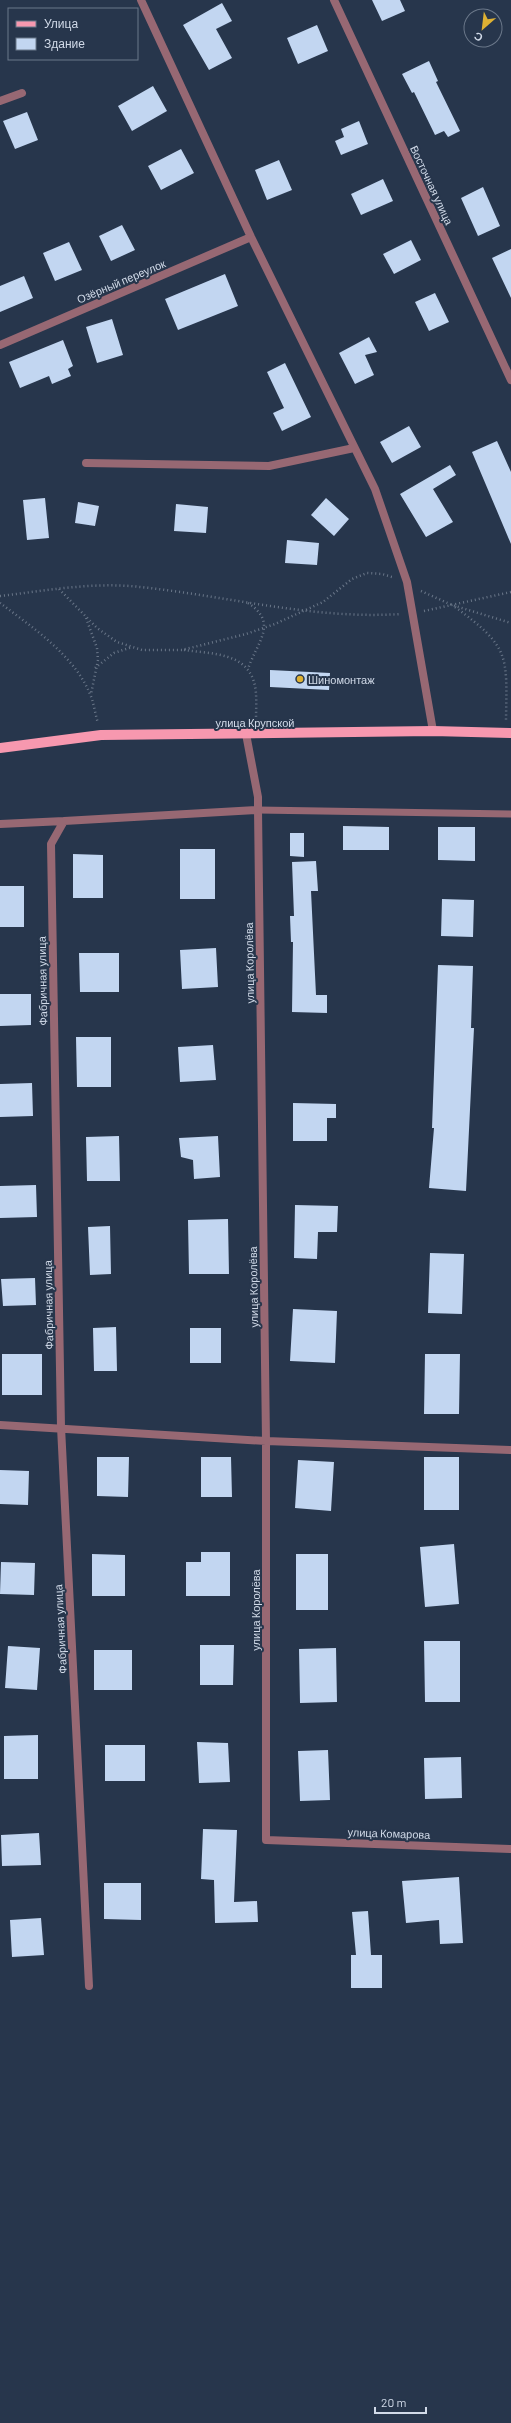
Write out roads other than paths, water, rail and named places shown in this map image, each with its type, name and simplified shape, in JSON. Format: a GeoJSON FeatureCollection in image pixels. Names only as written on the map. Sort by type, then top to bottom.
{"type":"FeatureCollection","features":[{"type":"Feature","properties":{"kind":"main road","name":"улица Крупской"},"geometry":{"type":"LineString","coordinates":[[0,748],[101,735],[433,731],[508,733]]}},
{"type":"Feature","properties":{"kind":"street"},"geometry":{"type":"LineString","coordinates":[[141,0],[251,237],[374,489],[407,582],[433,731]]}},
{"type":"Feature","properties":{"kind":"street","name":"Восточная улица"},"geometry":{"type":"LineString","coordinates":[[334,0],[511,380]]}},
{"type":"Feature","properties":{"kind":"street"},"geometry":{"type":"LineString","coordinates":[[0,101],[22,93]]}},
{"type":"Feature","properties":{"kind":"street","name":"Озёрный переулок"},"geometry":{"type":"LineString","coordinates":[[0,345],[251,237]]}},
{"type":"Feature","properties":{"kind":"street"},"geometry":{"type":"LineString","coordinates":[[86,463],[269,466],[354,448]]}},
{"type":"Feature","properties":{"kind":"street","name":"улица Королёва"},"geometry":{"type":"LineString","coordinates":[[251,734],[258,810],[266,1440],[266,1840]]}},
{"type":"Feature","properties":{"kind":"street"},"geometry":{"type":"LineString","coordinates":[[0,824],[258,810]]}},
{"type":"Feature","properties":{"kind":"street","name":"Фабричная улица"},"geometry":{"type":"LineString","coordinates":[[64,821],[51,844],[61,1427],[89,1986]]}},
{"type":"Feature","properties":{"kind":"street"},"geometry":{"type":"LineString","coordinates":[[0,1425],[61,1427],[266,1440],[511,1450]]}},
{"type":"Feature","properties":{"kind":"street","name":"улица Комарова"},"geometry":{"type":"LineString","coordinates":[[266,1840],[511,1849]]}},
{"type":"Feature","properties":{"kind":"lane"},"geometry":{"type":"LineString","coordinates":[[258,810],[511,814]]}},
{"type":"Feature","properties":{"kind":"place","name":"Шиномонтаж"},"geometry":{"type":"Point","coordinates":[300,679]}}]}
